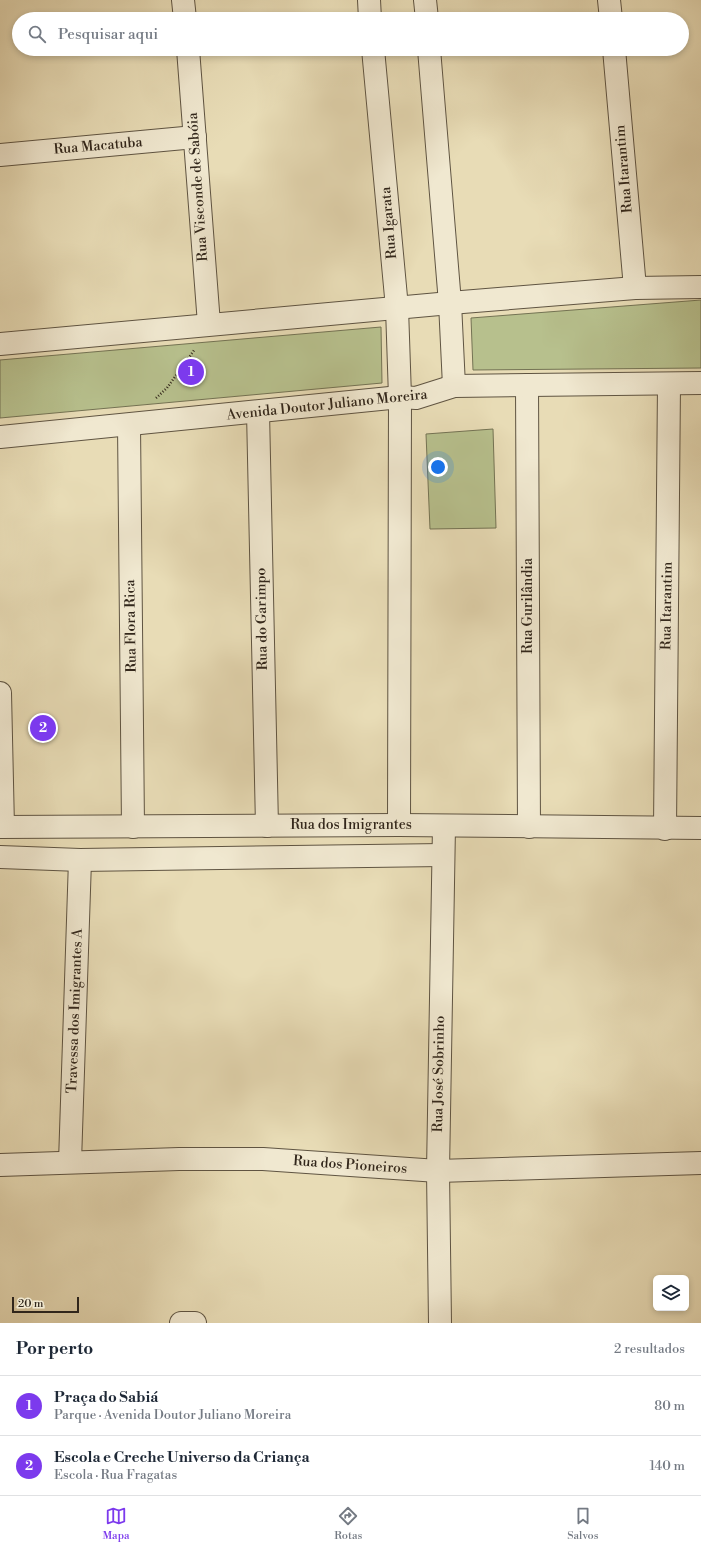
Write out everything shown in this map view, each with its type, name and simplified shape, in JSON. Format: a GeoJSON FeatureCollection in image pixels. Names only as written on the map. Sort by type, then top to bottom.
{"type":"FeatureCollection","features":[{"type":"Feature","properties":{"kind":"street"},"geometry":{"type":"LineString","coordinates":[[183,0],[184,12]]}},
{"type":"Feature","properties":{"kind":"street"},"geometry":{"type":"LineString","coordinates":[[369,0],[370,12]]}},
{"type":"Feature","properties":{"kind":"street"},"geometry":{"type":"LineString","coordinates":[[425,0],[426,12]]}},
{"type":"Feature","properties":{"kind":"street"},"geometry":{"type":"LineString","coordinates":[[609,0],[610,12]]}},
{"type":"Feature","properties":{"kind":"street","name":"Rua Visconde de Sabóia"},"geometry":{"type":"LineString","coordinates":[[189,56],[208,324]]}},
{"type":"Feature","properties":{"kind":"street","name":"Rua Igarata"},"geometry":{"type":"LineString","coordinates":[[374,56],[397,308],[400,397]]}},
{"type":"Feature","properties":{"kind":"street"},"geometry":{"type":"LineString","coordinates":[[430,56],[450,303],[454,386]]}},
{"type":"Feature","properties":{"kind":"street","name":"Rua Itarantim"},"geometry":{"type":"LineString","coordinates":[[615,56],[635,288]]}},
{"type":"Feature","properties":{"kind":"street","name":"Rua Macatuba"},"geometry":{"type":"LineString","coordinates":[[0,155],[195,137]]}},
{"type":"Feature","properties":{"kind":"street"},"geometry":{"type":"LineString","coordinates":[[0,344],[450,303],[635,288],[701,287]]}},
{"type":"Feature","properties":{"kind":"street","name":"Avenida Doutor Juliano Moreira"},"geometry":{"type":"LineString","coordinates":[[0,437],[400,397],[416,398],[454,386],[701,383]]}},
{"type":"Feature","properties":{"kind":"street","name":"Rua Itarantim"},"geometry":{"type":"LineString","coordinates":[[665,829],[669,384]]}},
{"type":"Feature","properties":{"kind":"street","name":"Rua Gurilândia"},"geometry":{"type":"LineString","coordinates":[[527,385],[530,827]]}},
{"type":"Feature","properties":{"kind":"street"},"geometry":{"type":"LineString","coordinates":[[399,825],[400,397]]}},
{"type":"Feature","properties":{"kind":"street","name":"Rua do Garimpo"},"geometry":{"type":"LineString","coordinates":[[258,412],[266,826]]}},
{"type":"Feature","properties":{"kind":"street","name":"Rua Flora Rica"},"geometry":{"type":"LineString","coordinates":[[129,425],[133,827]]}},
{"type":"Feature","properties":{"kind":"street"},"geometry":{"type":"LineString","coordinates":[[0,693],[1,827]]}},
{"type":"Feature","properties":{"kind":"street","name":"Rua dos Imigrantes"},"geometry":{"type":"LineString","coordinates":[[1,827],[399,825],[665,829],[701,828]]}},
{"type":"Feature","properties":{"kind":"street","name":"Rua José Sobrinho"},"geometry":{"type":"LineString","coordinates":[[440,1323],[438,1171],[444,826]]}},
{"type":"Feature","properties":{"kind":"street"},"geometry":{"type":"LineString","coordinates":[[0,857],[80,860],[443,855]]}},
{"type":"Feature","properties":{"kind":"street","name":"Travessa dos Imigrantes A"},"geometry":{"type":"LineString","coordinates":[[70,1162],[80,860]]}},
{"type":"Feature","properties":{"kind":"street","name":"Rua dos Pioneiros"},"geometry":{"type":"LineString","coordinates":[[0,1165],[179,1159],[263,1158],[438,1171],[701,1163]]}},
{"type":"Feature","properties":{"kind":"street"},"geometry":{"type":"LineString","coordinates":[[181,1323],[195,1323]]}},
{"type":"Feature","properties":{"kind":"green space"},"geometry":{"type":"Polygon","coordinates":[[[701,300],[701,368],[473,370],[471,318],[701,300]]]}},
{"type":"Feature","properties":{"kind":"green space"},"geometry":{"type":"Polygon","coordinates":[[[381,327],[382,383],[0,418],[0,360],[381,327]]]}},
{"type":"Feature","properties":{"kind":"green space"},"geometry":{"type":"Polygon","coordinates":[[[493,429],[496,528],[430,529],[426,434],[493,429]]]}},
{"type":"Feature","properties":{"kind":"place","name":"Praça do Sabiá"},"geometry":{"type":"Point","coordinates":[191,372]}},
{"type":"Feature","properties":{"kind":"place","name":"Escola e Creche Universo da Criança"},"geometry":{"type":"Point","coordinates":[43,728]}}]}
